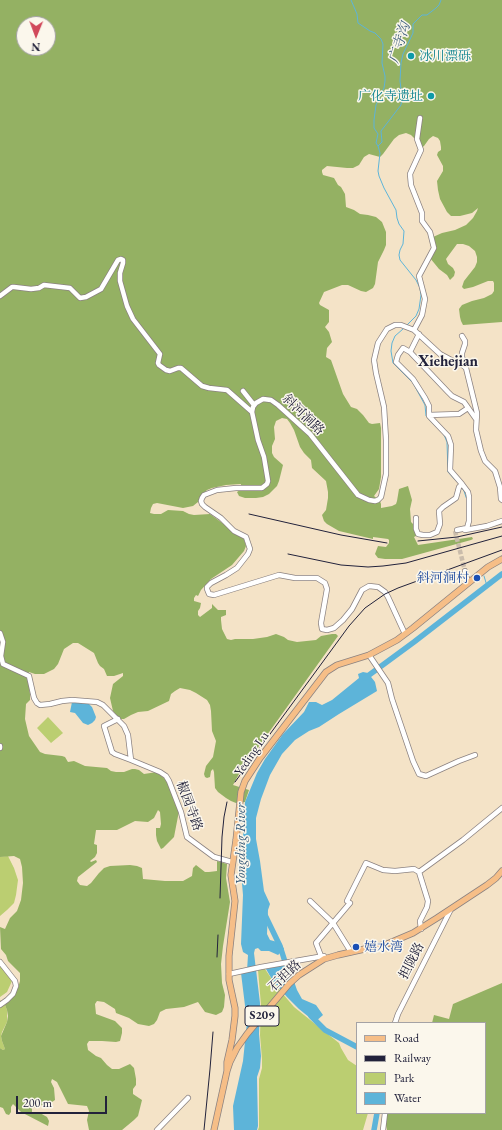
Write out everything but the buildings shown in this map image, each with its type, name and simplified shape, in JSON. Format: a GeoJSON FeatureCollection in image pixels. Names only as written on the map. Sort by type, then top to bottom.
{"type":"FeatureCollection","features":[{"type":"Feature","properties":{"kind":"main road","name":"Yeding Lu"},"geometry":{"type":"LineString","coordinates":[[227,1071],[227,1062],[235,1016],[235,1008],[229,980],[232,973],[229,956],[235,908],[231,875],[241,792],[245,781],[260,758],[326,672],[337,665],[370,657],[405,634],[488,567],[502,559]]}},
{"type":"Feature","properties":{"kind":"main road","name":"石担路"},"geometry":{"type":"LineString","coordinates":[[214,1130],[227,1071],[237,1048],[247,1034],[299,974],[318,962],[338,955],[400,940],[421,929],[488,885],[502,871]]}},
{"type":"Feature","properties":{"kind":"street"},"geometry":{"type":"LineString","coordinates":[[414,330],[422,315],[426,299],[419,276],[434,248],[430,232],[422,221],[422,213],[411,185],[410,174],[421,150],[417,139],[420,118]]}},
{"type":"Feature","properties":{"kind":"street"},"geometry":{"type":"LineString","coordinates":[[0,296],[14,287],[31,289],[39,288],[44,284],[70,288],[80,298],[86,297],[101,289],[118,260],[121,259],[123,260],[123,263],[120,273],[120,281],[126,306],[133,319],[147,334],[160,354],[158,363],[162,369],[170,371],[181,368],[202,386],[227,390],[252,412]]}},
{"type":"Feature","properties":{"kind":"street","name":"斜河涧路"},"geometry":{"type":"LineString","coordinates":[[254,405],[263,399],[271,400],[278,405],[310,434],[358,494],[369,500],[375,501],[378,500],[382,493],[386,474],[386,440],[384,407],[374,360],[378,343],[387,329],[401,324],[406,326],[419,334],[440,354],[466,368]]}},
{"type":"Feature","properties":{"kind":"street"},"geometry":{"type":"LineString","coordinates":[[410,352],[419,334]]}},
{"type":"Feature","properties":{"kind":"street"},"geometry":{"type":"LineString","coordinates":[[462,336],[465,341],[462,357],[466,368],[476,413],[476,430],[481,451],[486,461],[494,471],[501,490],[502,500]]}},
{"type":"Feature","properties":{"kind":"street"},"geometry":{"type":"LineString","coordinates":[[476,419],[464,402],[452,396],[410,352],[403,348],[398,355],[396,362],[413,379],[429,406],[429,416],[448,436],[451,445],[450,470],[461,486],[468,492],[468,525],[467,528],[456,531],[487,526],[502,521]]}},
{"type":"Feature","properties":{"kind":"street"},"geometry":{"type":"LineString","coordinates":[[243,391],[254,405],[252,412],[264,457],[268,481],[262,488],[217,490],[207,493],[202,498],[202,503],[205,506],[221,518],[234,531],[246,537],[250,549],[237,568],[211,583],[208,587],[208,593],[214,595],[279,575],[295,578],[317,578],[324,583],[327,589],[327,596],[321,623],[322,629],[328,630],[334,628],[343,620],[352,609],[362,590],[369,586],[378,587],[386,592],[405,634]]}},
{"type":"Feature","properties":{"kind":"street"},"geometry":{"type":"LineString","coordinates":[[429,414],[459,414],[468,408]]}},
{"type":"Feature","properties":{"kind":"street"},"geometry":{"type":"LineString","coordinates":[[416,518],[416,529],[418,534],[430,535],[437,532],[440,524],[439,511],[456,498],[461,486]]}},
{"type":"Feature","properties":{"kind":"street"},"geometry":{"type":"LineString","coordinates":[[465,571],[468,583]]}},
{"type":"Feature","properties":{"kind":"street"},"geometry":{"type":"LineString","coordinates":[[0,632],[3,642],[3,664],[29,676],[34,698],[37,703],[40,705],[67,700],[97,702],[103,705],[124,726],[128,734],[131,760]]}},
{"type":"Feature","properties":{"kind":"street"},"geometry":{"type":"LineString","coordinates":[[370,657],[388,683],[392,699],[419,774],[426,776],[476,755]]}},
{"type":"Feature","properties":{"kind":"street","name":"椒园寺路"},"geometry":{"type":"LineString","coordinates":[[118,719],[104,726],[112,752],[160,772],[168,778],[181,812],[186,833],[190,840],[214,858],[232,862]]}},
{"type":"Feature","properties":{"kind":"street"},"geometry":{"type":"LineString","coordinates":[[419,872],[463,840],[502,808]]}},
{"type":"Feature","properties":{"kind":"street"},"geometry":{"type":"LineString","coordinates":[[321,956],[316,943],[350,902],[347,901],[366,863],[382,870],[395,871],[414,869],[419,872],[428,901],[427,907],[420,921],[421,929]]}},
{"type":"Feature","properties":{"kind":"street"},"geometry":{"type":"LineString","coordinates":[[310,902],[332,923],[351,952]]}},
{"type":"Feature","properties":{"kind":"street","name":"担陇路"},"geometry":{"type":"LineString","coordinates":[[395,1022],[451,909]]}},
{"type":"Feature","properties":{"kind":"street"},"geometry":{"type":"LineString","coordinates":[[232,973],[321,956],[338,955]]}},
{"type":"Feature","properties":{"kind":"street"},"geometry":{"type":"LineString","coordinates":[[0,962],[15,981],[16,986],[13,994],[0,1005]]}},
{"type":"Feature","properties":{"kind":"street"},"geometry":{"type":"LineString","coordinates":[[157,1130],[188,1098]]}},
{"type":"Feature","properties":{"kind":"street"},"geometry":{"type":"LineString","coordinates":[[383,1130],[386,1114]]}},
{"type":"Feature","properties":{"kind":"green space"},"geometry":{"type":"Polygon","coordinates":[[[0,0],[502,0],[502,322],[463,325],[461,321],[459,309],[462,305],[484,298],[492,294],[494,291],[493,281],[488,281],[464,289],[462,287],[464,281],[477,262],[475,251],[469,246],[457,244],[446,259],[448,264],[455,272],[454,276],[450,280],[430,258],[435,249],[433,237],[466,225],[473,218],[478,208],[472,213],[460,216],[451,216],[447,212],[440,199],[438,190],[437,181],[443,171],[443,166],[437,155],[441,150],[440,141],[438,138],[433,136],[420,149],[418,148],[415,139],[406,133],[399,135],[394,139],[380,157],[369,154],[364,157],[359,165],[353,168],[327,166],[322,170],[323,175],[334,178],[341,187],[345,194],[346,207],[360,214],[376,217],[382,222],[386,232],[386,245],[378,262],[375,284],[373,288],[366,292],[348,285],[342,285],[324,292],[319,303],[329,310],[329,322],[325,327],[329,332],[332,342],[327,348],[326,357],[331,360],[343,394],[351,407],[357,409],[369,423],[380,423],[381,477],[379,489],[374,496],[380,501],[381,508],[392,506],[396,504],[399,489],[408,486],[412,500],[410,509],[411,522],[415,532],[418,535],[414,537],[418,545],[472,537],[473,539],[402,559],[378,558],[375,554],[378,546],[386,547],[389,543],[388,539],[373,537],[373,539],[339,531],[324,521],[322,515],[326,510],[328,498],[326,481],[312,468],[311,460],[300,447],[290,423],[287,419],[282,418],[276,421],[274,427],[275,439],[272,446],[272,453],[274,457],[283,465],[277,486],[269,494],[263,497],[245,498],[239,496],[237,492],[240,490],[241,484],[226,485],[207,490],[193,506],[183,508],[157,503],[153,504],[150,513],[154,514],[161,514],[168,510],[183,511],[194,515],[210,514],[244,539],[246,546],[244,551],[232,565],[211,579],[201,590],[198,596],[196,595],[194,598],[194,601],[201,603],[198,611],[198,615],[200,617],[212,608],[212,604],[218,610],[226,610],[226,615],[221,617],[221,620],[222,629],[227,639],[253,639],[276,634],[288,640],[297,642],[316,640],[321,636],[332,634],[336,634],[338,636],[239,774],[233,785],[249,790],[245,802],[236,803],[218,792],[215,788],[213,769],[210,777],[205,777],[204,774],[206,766],[213,757],[216,741],[212,731],[210,705],[207,700],[196,693],[180,688],[171,694],[169,701],[148,711],[138,712],[124,719],[120,719],[113,711],[110,698],[113,684],[123,676],[123,673],[114,676],[107,676],[104,669],[98,663],[94,653],[78,643],[73,643],[64,649],[58,664],[54,669],[44,674],[29,672],[28,678],[30,700],[26,704],[25,719],[29,736],[40,752],[65,757],[68,762],[74,761],[85,766],[107,768],[116,772],[124,772],[135,769],[144,774],[157,772],[167,781],[179,811],[174,837],[161,849],[156,835],[156,828],[160,828],[161,824],[160,812],[158,810],[154,818],[148,822],[135,821],[117,830],[96,830],[94,844],[97,845],[97,853],[90,861],[96,860],[97,862],[78,877],[77,881],[80,885],[87,886],[104,868],[110,866],[137,866],[142,868],[143,879],[183,881],[192,876],[193,868],[196,865],[205,872],[209,872],[217,871],[217,861],[227,864],[226,878],[230,902],[221,964],[222,983],[225,995],[222,1012],[216,1015],[205,1012],[198,1002],[184,1007],[166,1009],[160,1012],[154,1024],[149,1026],[138,1024],[129,1018],[116,1013],[115,1009],[104,1002],[97,1001],[95,1004],[96,1014],[115,1021],[122,1028],[122,1033],[120,1041],[116,1042],[89,1041],[87,1044],[88,1050],[101,1058],[112,1069],[119,1069],[130,1064],[134,1068],[136,1079],[133,1094],[142,1100],[138,1116],[122,1130],[89,1130],[87,1120],[89,1111],[87,1106],[68,1104],[57,1082],[52,1079],[51,1082],[54,1088],[55,1100],[32,1108],[32,1112],[40,1113],[47,1117],[49,1121],[48,1126],[21,1112],[13,1104],[9,1115],[6,1114],[3,1108],[0,1107],[0,1048],[3,1050],[5,1049],[1,1036],[8,1016],[5,1005],[18,988],[20,981],[20,973],[8,961],[6,955],[1,949],[0,927],[5,929],[10,918],[17,911],[21,900],[23,883],[22,867],[20,859],[14,856],[0,857],[0,0]]]}},
{"type":"Feature","properties":{"kind":"green space"},"geometry":{"type":"Polygon","coordinates":[[[48,717],[63,733],[51,743],[37,728],[48,717]]]}},
{"type":"Feature","properties":{"kind":"green space"},"geometry":{"type":"Polygon","coordinates":[[[8,856],[18,880],[16,895],[14,903],[0,916],[0,857],[8,856]]]}},
{"type":"Feature","properties":{"kind":"green space"},"geometry":{"type":"Polygon","coordinates":[[[0,964],[12,981],[7,992],[0,997],[0,964]]]}},
{"type":"Feature","properties":{"kind":"green space"},"geometry":{"type":"Polygon","coordinates":[[[265,969],[277,987],[294,1007],[339,1043],[348,1060],[356,1065],[356,1114],[368,1114],[363,1130],[258,1130],[259,1079],[262,1068],[262,1059],[260,1035],[261,1005],[258,970],[265,969]]]}},
{"type":"Feature","properties":{"kind":"green space"},"geometry":{"type":"Polygon","coordinates":[[[502,983],[502,1130],[387,1130],[387,1114],[486,1114],[486,1022],[432,1022],[434,1015],[449,1019],[453,1004],[502,983]]]}},
{"type":"Feature","properties":{"kind":"green space"},"geometry":{"type":"Polygon","coordinates":[[[0,1000],[5,1005],[7,1010],[7,1022],[1,1036],[5,1049],[3,1050],[0,1048],[0,1000]]]}},
{"type":"Feature","properties":{"kind":"water"},"geometry":{"type":"Polygon","coordinates":[[[363,672],[368,673],[375,682],[377,691],[295,740],[282,754],[270,775],[261,799],[256,818],[256,839],[264,891],[270,904],[268,910],[267,934],[270,940],[281,943],[284,949],[278,955],[269,951],[261,951],[258,948],[255,949],[254,953],[260,1003],[259,1034],[261,1056],[260,1068],[257,1077],[258,1126],[257,1130],[234,1130],[233,1106],[243,1061],[247,1022],[241,973],[247,971],[248,955],[243,952],[241,944],[243,895],[241,872],[244,863],[243,830],[245,802],[257,773],[265,759],[283,734],[304,712],[309,702],[316,702],[322,705],[332,700],[359,678],[358,674],[363,672]]]}},
{"type":"Feature","properties":{"kind":"water"},"geometry":{"type":"Polygon","coordinates":[[[72,702],[89,704],[92,707],[96,717],[95,720],[88,725],[83,723],[75,713],[70,712],[72,702]]]}},
{"type":"Feature","properties":{"kind":"water"},"geometry":{"type":"Polygon","coordinates":[[[288,964],[297,990],[302,999],[316,1005],[323,1015],[315,1022],[287,997],[273,981],[266,969],[288,964]]]}},
{"type":"Feature","properties":{"kind":"waterway"},"geometry":{"type":"LineString","coordinates":[[351,0],[357,14],[358,23],[375,33],[381,39],[383,44],[382,63],[385,81],[384,88],[376,105],[374,120],[374,128],[378,134],[376,143],[378,146]]}},
{"type":"Feature","properties":{"kind":"waterway","name":"广寺沟"},"geometry":{"type":"LineString","coordinates":[[407,325],[416,316],[419,309],[421,295],[420,288],[416,280],[400,260],[399,255],[403,244],[404,231],[399,224],[396,210],[379,176],[378,171],[380,153],[378,146],[382,142],[381,131],[401,105],[401,63],[403,54],[413,33],[413,24],[422,15],[427,15],[436,8],[441,0]]}},
{"type":"Feature","properties":{"kind":"waterway"},"geometry":{"type":"LineString","coordinates":[[403,329],[395,336],[392,343],[391,351],[393,363],[413,383],[425,405],[426,416],[444,435],[447,442],[448,472],[459,484]]}},
{"type":"Feature","properties":{"kind":"waterway"},"geometry":{"type":"LineString","coordinates":[[461,487],[467,500]]}},
{"type":"Feature","properties":{"kind":"waterway","name":"Yongding River"},"geometry":{"type":"LineString","coordinates":[[365,678],[502,574]]}},
{"type":"Feature","properties":{"kind":"waterway"},"geometry":{"type":"LineString","coordinates":[[484,576],[487,586]]}},
{"type":"Feature","properties":{"kind":"waterway","name":"Yongding River"},"geometry":{"type":"LineString","coordinates":[[264,913],[280,946],[287,968]]}},
{"type":"Feature","properties":{"kind":"waterway","name":"Yongding River"},"geometry":{"type":"LineString","coordinates":[[311,1016],[325,1030],[356,1046]]}},
{"type":"Feature","properties":{"kind":"waterway","name":"Yongding River"},"geometry":{"type":"LineString","coordinates":[[374,1130],[377,1114]]}},
{"type":"Feature","properties":{"kind":"tunnel"},"geometry":{"type":"LineString","coordinates":[[455,531],[465,571]]}},
{"type":"Feature","properties":{"kind":"railway"},"geometry":{"type":"LineString","coordinates":[[249,514],[341,535],[387,543]]}},
{"type":"Feature","properties":{"kind":"railway"},"geometry":{"type":"LineString","coordinates":[[418,541],[457,537],[502,527]]}},
{"type":"Feature","properties":{"kind":"railway"},"geometry":{"type":"LineString","coordinates":[[288,554],[341,565],[368,567],[383,566],[406,563],[502,536]]}},
{"type":"Feature","properties":{"kind":"railway"},"geometry":{"type":"LineString","coordinates":[[235,782],[349,626],[365,608],[385,594],[398,588],[502,550]]}},
{"type":"Feature","properties":{"kind":"railway"},"geometry":{"type":"LineString","coordinates":[[220,898],[222,837],[227,802]]}},
{"type":"Feature","properties":{"kind":"railway"},"geometry":{"type":"LineString","coordinates":[[217,957],[218,935]]}},
{"type":"Feature","properties":{"kind":"railway"},"geometry":{"type":"LineString","coordinates":[[204,1130],[213,1032]]}},
{"type":"Feature","properties":{"kind":"place","name":"冰川漂砾"},"geometry":{"type":"Point","coordinates":[411,56]}},
{"type":"Feature","properties":{"kind":"place","name":"广化寺遗址"},"geometry":{"type":"Point","coordinates":[431,96]}},
{"type":"Feature","properties":{"kind":"place","name":"斜河涧村"},"geometry":{"type":"Point","coordinates":[477,578]}},
{"type":"Feature","properties":{"kind":"place","name":"嬉水湾"},"geometry":{"type":"Point","coordinates":[356,947]}},
{"type":"Feature","properties":{"kind":"district","name":"Xiehejian"},"geometry":{"type":"Point","coordinates":[448,362]}}]}
